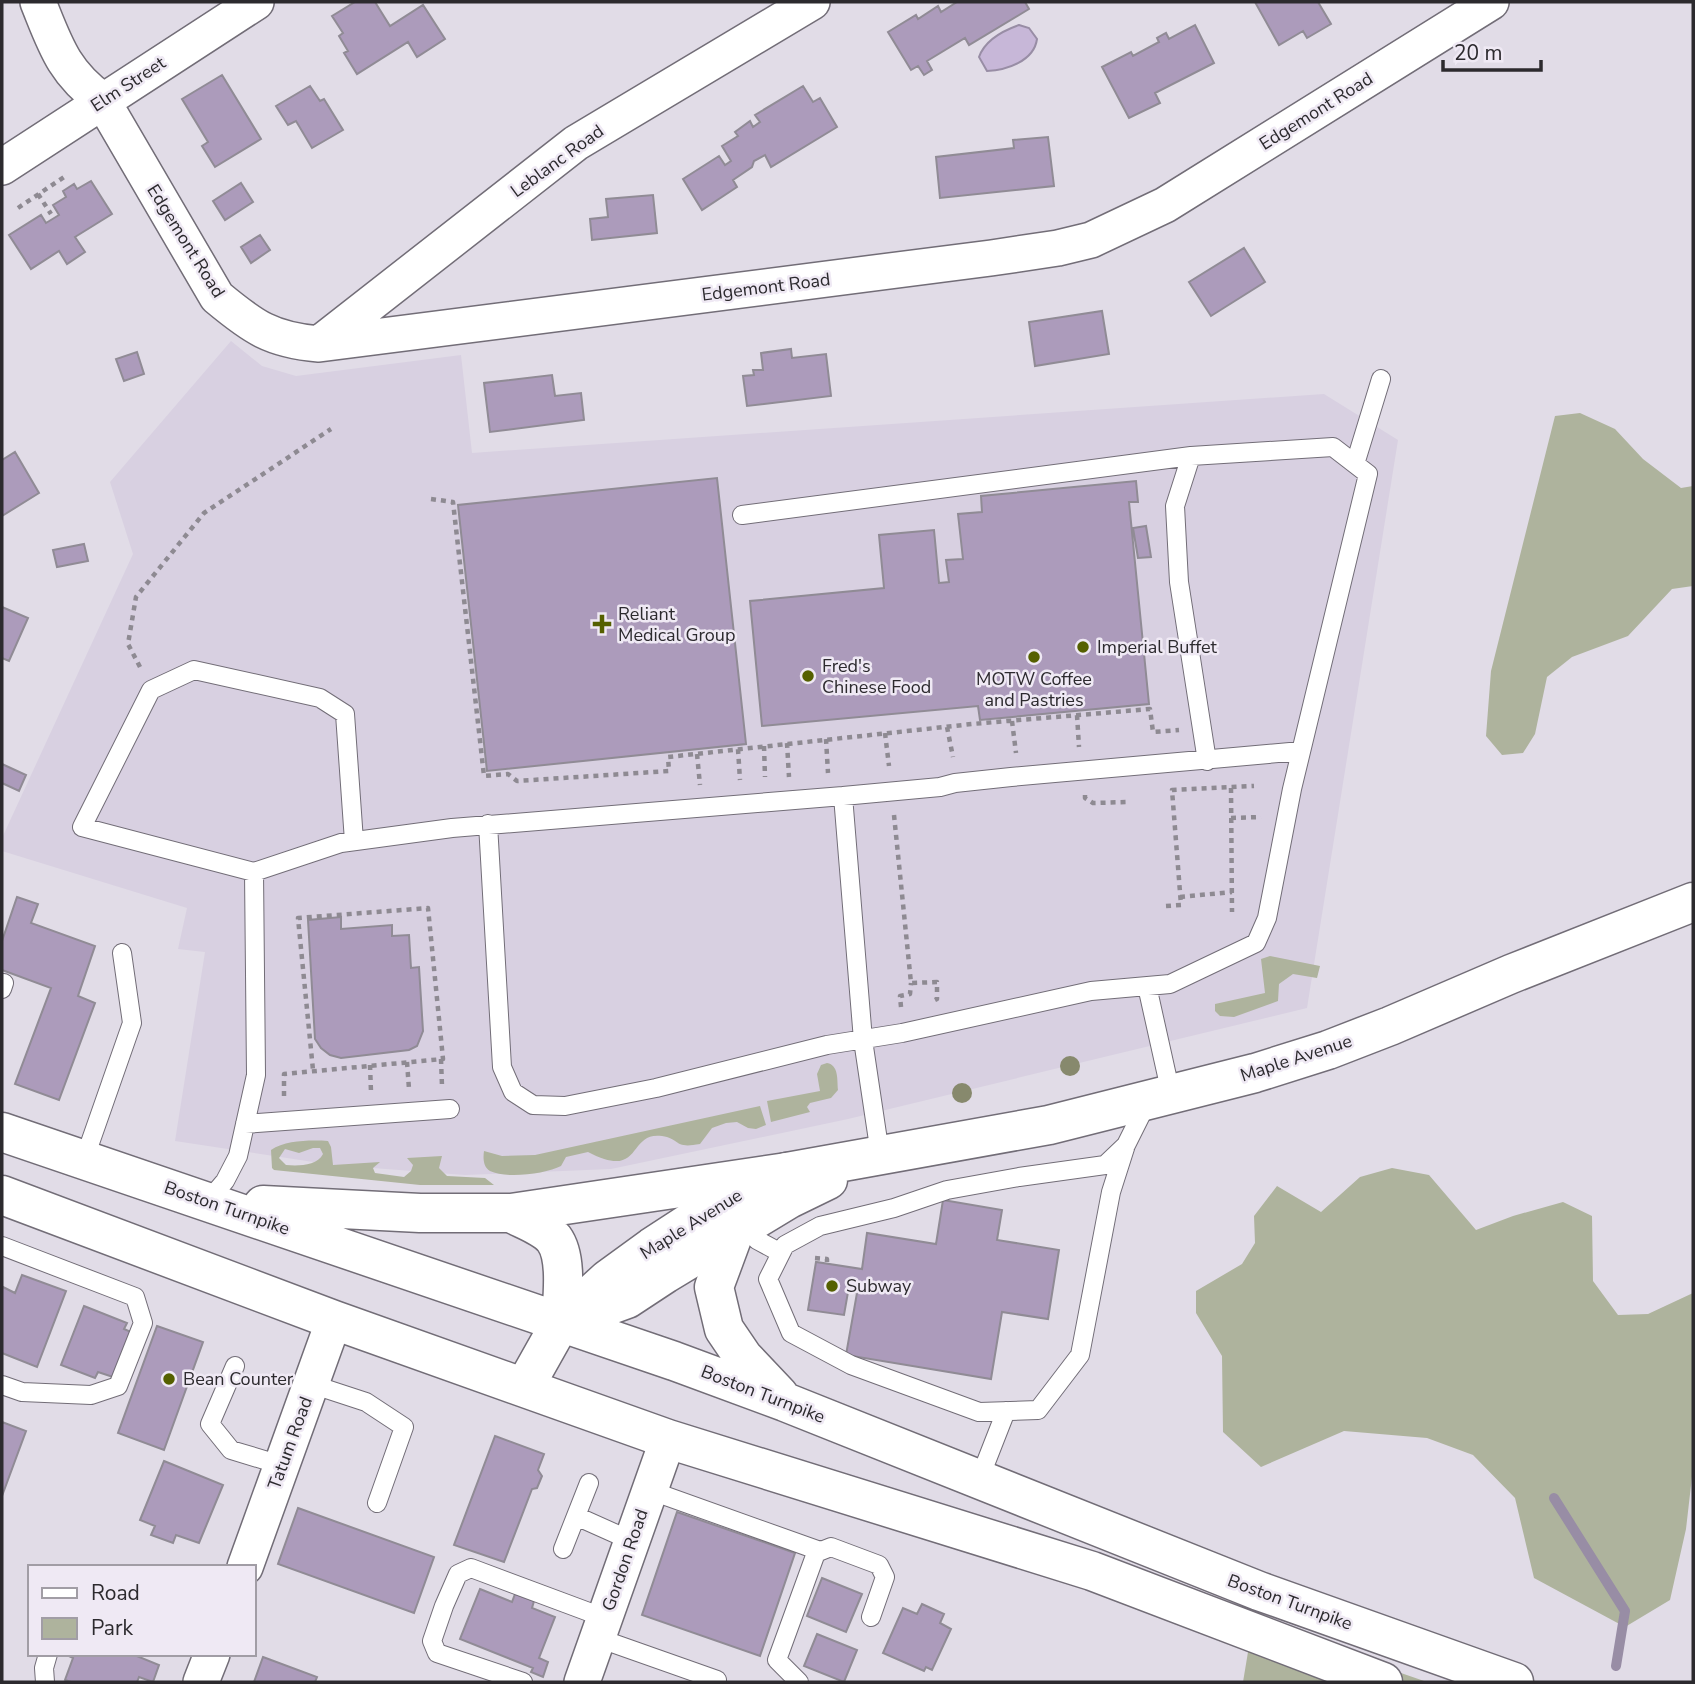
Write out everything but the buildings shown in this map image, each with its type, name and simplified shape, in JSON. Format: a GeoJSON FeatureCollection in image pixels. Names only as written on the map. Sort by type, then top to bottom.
{"type":"FeatureCollection","features":[{"type":"Feature","properties":{"kind":"main road","name":"Maple Avenue"},"geometry":{"type":"LineString","coordinates":[[525,1386],[561,1322],[608,1279],[733,1195],[787,1172],[1049,1125],[1255,1073],[1328,1050],[1693,902]]}},
{"type":"Feature","properties":{"kind":"main road","name":"Boston Turnpike"},"geometry":{"type":"LineString","coordinates":[[2,1132],[561,1322],[785,1402],[1259,1591],[1514,1682]]}},
{"type":"Feature","properties":{"kind":"main road","name":"Maple Avenue"},"geometry":{"type":"LineString","coordinates":[[561,1322],[627,1299],[789,1199],[880,1154]]}},
{"type":"Feature","properties":{"kind":"main road"},"geometry":{"type":"LineString","coordinates":[[208,1201],[313,1209],[511,1213],[787,1172]]}},
{"type":"Feature","properties":{"kind":"main road"},"geometry":{"type":"LineString","coordinates":[[2,1195],[334,1320],[668,1438],[1092,1572],[1382,1682]]}},
{"type":"Feature","properties":{"kind":"main road"},"geometry":{"type":"LineString","coordinates":[[511,1213],[554,1239],[561,1260],[563,1283],[561,1322]]}},
{"type":"Feature","properties":{"kind":"main road"},"geometry":{"type":"LineString","coordinates":[[748,1224],[714,1287],[724,1329],[743,1357],[785,1402]]}},
{"type":"Feature","properties":{"kind":"street","name":"Edgemont Road"},"geometry":{"type":"LineString","coordinates":[[38,2],[57,50],[81,85],[102,100],[217,297],[242,317],[273,336],[295,342],[319,344],[991,258],[1091,240],[1166,205],[1491,2]]}},
{"type":"Feature","properties":{"kind":"street","name":"Elm Street"},"geometry":{"type":"LineString","coordinates":[[2,167],[256,2]]}},
{"type":"Feature","properties":{"kind":"street","name":"Leblanc Road"},"geometry":{"type":"LineString","coordinates":[[319,344],[576,144],[812,2]]}},
{"type":"Feature","properties":{"kind":"street","name":"Tatum Road"},"geometry":{"type":"LineString","coordinates":[[246,1565],[334,1320]]}},
{"type":"Feature","properties":{"kind":"street","name":"Gordon Road"},"geometry":{"type":"LineString","coordinates":[[582,1682],[668,1438]]}},
{"type":"Feature","properties":{"kind":"lane"},"geometry":{"type":"LineString","coordinates":[[1355,464],[1381,379]]}},
{"type":"Feature","properties":{"kind":"lane"},"geometry":{"type":"LineString","coordinates":[[488,824],[502,1067],[513,1092],[533,1105],[565,1106],[643,1091],[827,1045],[863,1040],[1091,991],[1170,984],[1256,943],[1268,918],[1301,751],[1368,474],[1333,447],[1191,456],[742,515]]}},
{"type":"Feature","properties":{"kind":"lane"},"geometry":{"type":"LineString","coordinates":[[1191,456],[1175,506],[1179,582],[1207,761]]}},
{"type":"Feature","properties":{"kind":"lane"},"geometry":{"type":"LineString","coordinates":[[354,841],[345,714],[320,698],[194,670],[151,690],[82,827],[254,872],[341,843],[488,824],[843,796],[1011,777],[1301,751]]}},
{"type":"Feature","properties":{"kind":"lane"},"geometry":{"type":"LineString","coordinates":[[843,796],[863,1040],[880,1154]]}},
{"type":"Feature","properties":{"kind":"lane"},"geometry":{"type":"LineString","coordinates":[[208,1201],[225,1181],[238,1156],[256,1075],[254,872]]}},
{"type":"Feature","properties":{"kind":"lane"},"geometry":{"type":"LineString","coordinates":[[84,1160],[132,1023],[121,953]]}},
{"type":"Feature","properties":{"kind":"lane"},"geometry":{"type":"LineString","coordinates":[[1126,1145],[1111,1192],[1080,1355],[1038,1410],[979,1412],[851,1365],[791,1334],[768,1279],[785,1245],[820,1226],[894,1208],[947,1190],[1105,1165],[1126,1145],[1160,1097],[1147,986]]}},
{"type":"Feature","properties":{"kind":"lane"},"geometry":{"type":"LineString","coordinates":[[245,1124],[450,1109]]}},
{"type":"Feature","properties":{"kind":"lane"},"geometry":{"type":"LineString","coordinates":[[748,1224],[756,1232],[757,1240],[781,1253]]}},
{"type":"Feature","properties":{"kind":"lane"},"geometry":{"type":"LineString","coordinates":[[2,1246],[135,1297],[143,1323],[118,1386],[92,1395],[22,1392],[2,1385]]}},
{"type":"Feature","properties":{"kind":"lane"},"geometry":{"type":"LineString","coordinates":[[235,1366],[210,1424],[231,1450],[282,1465]]}},
{"type":"Feature","properties":{"kind":"lane"},"geometry":{"type":"LineString","coordinates":[[312,1384],[366,1402],[404,1427],[377,1503]]}},
{"type":"Feature","properties":{"kind":"lane"},"geometry":{"type":"LineString","coordinates":[[979,1480],[1006,1411]]}},
{"type":"Feature","properties":{"kind":"lane"},"geometry":{"type":"LineString","coordinates":[[563,1549],[589,1483]]}},
{"type":"Feature","properties":{"kind":"lane"},"geometry":{"type":"LineString","coordinates":[[649,1490],[820,1551]]}},
{"type":"Feature","properties":{"kind":"lane"},"geometry":{"type":"LineString","coordinates":[[576,1516],[632,1541]]}},
{"type":"Feature","properties":{"kind":"lane"},"geometry":{"type":"LineString","coordinates":[[799,1682],[777,1660],[816,1553],[831,1547],[879,1565],[885,1577],[871,1617]]}},
{"type":"Feature","properties":{"kind":"lane"},"geometry":{"type":"LineString","coordinates":[[523,1682],[437,1653],[432,1641],[458,1574],[471,1568],[717,1680]]}},
{"type":"Feature","properties":{"kind":"lane"},"geometry":{"type":"LineString","coordinates":[[45,1682],[44,1668],[47,1656]]}},
{"type":"Feature","properties":{"kind":"path"},"geometry":{"type":"LineString","coordinates":[[18,208],[67,175]]}},
{"type":"Feature","properties":{"kind":"path"},"geometry":{"type":"LineString","coordinates":[[38,194],[51,214]]}},
{"type":"Feature","properties":{"kind":"path"},"geometry":{"type":"LineString","coordinates":[[151,690],[128,643],[136,597],[204,513],[331,429]]}},
{"type":"Feature","properties":{"kind":"path"},"geometry":{"type":"LineString","coordinates":[[431,499],[453,502],[484,776],[509,774],[517,781],[668,771],[668,757],[885,733],[1150,709],[1153,732],[1202,728]]}},
{"type":"Feature","properties":{"kind":"path"},"geometry":{"type":"LineString","coordinates":[[1077,715],[1080,748]]}},
{"type":"Feature","properties":{"kind":"path"},"geometry":{"type":"LineString","coordinates":[[1012,721],[1016,754]]}},
{"type":"Feature","properties":{"kind":"path"},"geometry":{"type":"LineString","coordinates":[[947,727],[953,758]]}},
{"type":"Feature","properties":{"kind":"path"},"geometry":{"type":"LineString","coordinates":[[885,733],[890,765]]}},
{"type":"Feature","properties":{"kind":"path"},"geometry":{"type":"LineString","coordinates":[[826,739],[828,773]]}},
{"type":"Feature","properties":{"kind":"path"},"geometry":{"type":"LineString","coordinates":[[787,743],[789,779]]}},
{"type":"Feature","properties":{"kind":"path"},"geometry":{"type":"LineString","coordinates":[[764,746],[766,780]]}},
{"type":"Feature","properties":{"kind":"path"},"geometry":{"type":"LineString","coordinates":[[1166,906],[1181,905],[1172,790],[1254,786]]}},
{"type":"Feature","properties":{"kind":"path"},"geometry":{"type":"LineString","coordinates":[[1231,788],[1232,912]]}},
{"type":"Feature","properties":{"kind":"path"},"geometry":{"type":"LineString","coordinates":[[1085,791],[1085,798],[1093,803],[1127,802]]}},
{"type":"Feature","properties":{"kind":"path"},"geometry":{"type":"LineString","coordinates":[[894,811],[911,983],[910,994],[901,996],[901,1009],[913,1006]]}},
{"type":"Feature","properties":{"kind":"path"},"geometry":{"type":"LineString","coordinates":[[1180,897],[1232,892]]}},
{"type":"Feature","properties":{"kind":"path"},"geometry":{"type":"LineString","coordinates":[[284,1121],[284,1074],[443,1059],[428,908],[298,918],[313,1070]]}},
{"type":"Feature","properties":{"kind":"path"},"geometry":{"type":"LineString","coordinates":[[911,983],[937,982],[937,999],[925,1003]]}},
{"type":"Feature","properties":{"kind":"shaded area"},"geometry":{"type":"Polygon","coordinates":[[[1019,25],[1029,28],[1037,39],[1031,53],[1011,66],[987,71],[979,57],[985,46],[1000,33],[1019,25]]]}},
{"type":"Feature","properties":{"kind":"shaded area"},"geometry":{"type":"Polygon","coordinates":[[[231,341],[262,366],[296,376],[461,355],[472,453],[1324,394],[1398,440],[1307,1008],[848,1119],[611,1169],[465,1175],[333,1165],[175,1141],[205,952],[178,949],[187,908],[2,851],[2,838],[133,554],[110,482],[231,341]]]}},
{"type":"Feature","properties":{"kind":"green space"},"geometry":{"type":"Polygon","coordinates":[[[1580,413],[1615,429],[1643,459],[1681,488],[1693,486],[1693,586],[1672,589],[1628,636],[1572,657],[1547,677],[1535,734],[1523,753],[1502,755],[1486,736],[1491,671],[1555,416],[1580,413]]]}},
{"type":"Feature","properties":{"kind":"green space"},"geometry":{"type":"Polygon","coordinates":[[[1270,956],[1320,966],[1317,978],[1293,974],[1279,984],[1278,1001],[1234,1017],[1220,1016],[1215,1011],[1215,1004],[1265,993],[1261,959],[1270,956]]]}},
{"type":"Feature","properties":{"kind":"green space"},"geometry":{"type":"Polygon","coordinates":[[[827,1063],[834,1067],[837,1078],[838,1090],[831,1098],[810,1103],[807,1107],[810,1112],[771,1122],[767,1101],[820,1091],[817,1074],[821,1065],[827,1063]]]}},
{"type":"Feature","properties":{"kind":"green space"},"geometry":{"type":"Polygon","coordinates":[[[760,1106],[766,1125],[756,1129],[737,1122],[726,1123],[712,1128],[700,1144],[691,1145],[662,1136],[651,1136],[643,1140],[626,1158],[618,1161],[588,1152],[566,1157],[561,1166],[554,1169],[516,1175],[490,1171],[484,1162],[484,1151],[502,1156],[535,1155],[760,1106]]]}},
{"type":"Feature","properties":{"kind":"green space"},"geometry":{"type":"Polygon","coordinates":[[[328,1141],[333,1165],[380,1162],[373,1168],[375,1173],[404,1177],[413,1165],[407,1158],[442,1156],[439,1168],[447,1176],[485,1178],[494,1185],[420,1185],[272,1168],[271,1150],[277,1147],[291,1142],[328,1141]],[[320,1148],[299,1153],[285,1149],[279,1158],[286,1165],[307,1164],[320,1158],[323,1154],[320,1148]]]}},
{"type":"Feature","properties":{"kind":"green space"},"geometry":{"type":"Polygon","coordinates":[[[1392,1168],[1429,1175],[1476,1230],[1563,1202],[1592,1216],[1593,1281],[1618,1315],[1648,1314],[1693,1293],[1693,1468],[1686,1529],[1670,1600],[1625,1627],[1534,1578],[1515,1498],[1473,1455],[1427,1438],[1344,1431],[1261,1467],[1223,1432],[1222,1356],[1196,1313],[1196,1291],[1242,1264],[1255,1243],[1254,1216],[1277,1186],[1321,1212],[1360,1177],[1392,1168]]]}},
{"type":"Feature","properties":{"kind":"green space"},"geometry":{"type":"Polygon","coordinates":[[[1253,1622],[1427,1682],[1243,1682],[1253,1622]]]}},
{"type":"Feature","properties":{"kind":"waterway"},"geometry":{"type":"LineString","coordinates":[[1554,1498],[1625,1611],[1616,1666]]}},
{"type":"Feature","properties":{"kind":"place","name":"Reliant Medical Group"},"geometry":{"type":"Point","coordinates":[602,624]}},
{"type":"Feature","properties":{"kind":"place","name":"Imperial Buffet"},"geometry":{"type":"Point","coordinates":[1083,647]}},
{"type":"Feature","properties":{"kind":"place","name":"MOTW Coffee and Pastries"},"geometry":{"type":"Point","coordinates":[1034,657]}},
{"type":"Feature","properties":{"kind":"place","name":"Fred's Chinese Food"},"geometry":{"type":"Point","coordinates":[808,676]}},
{"type":"Feature","properties":{"kind":"place","name":"Subway"},"geometry":{"type":"Point","coordinates":[832,1286]}},
{"type":"Feature","properties":{"kind":"place","name":"Bean Counter"},"geometry":{"type":"Point","coordinates":[169,1379]}}]}
